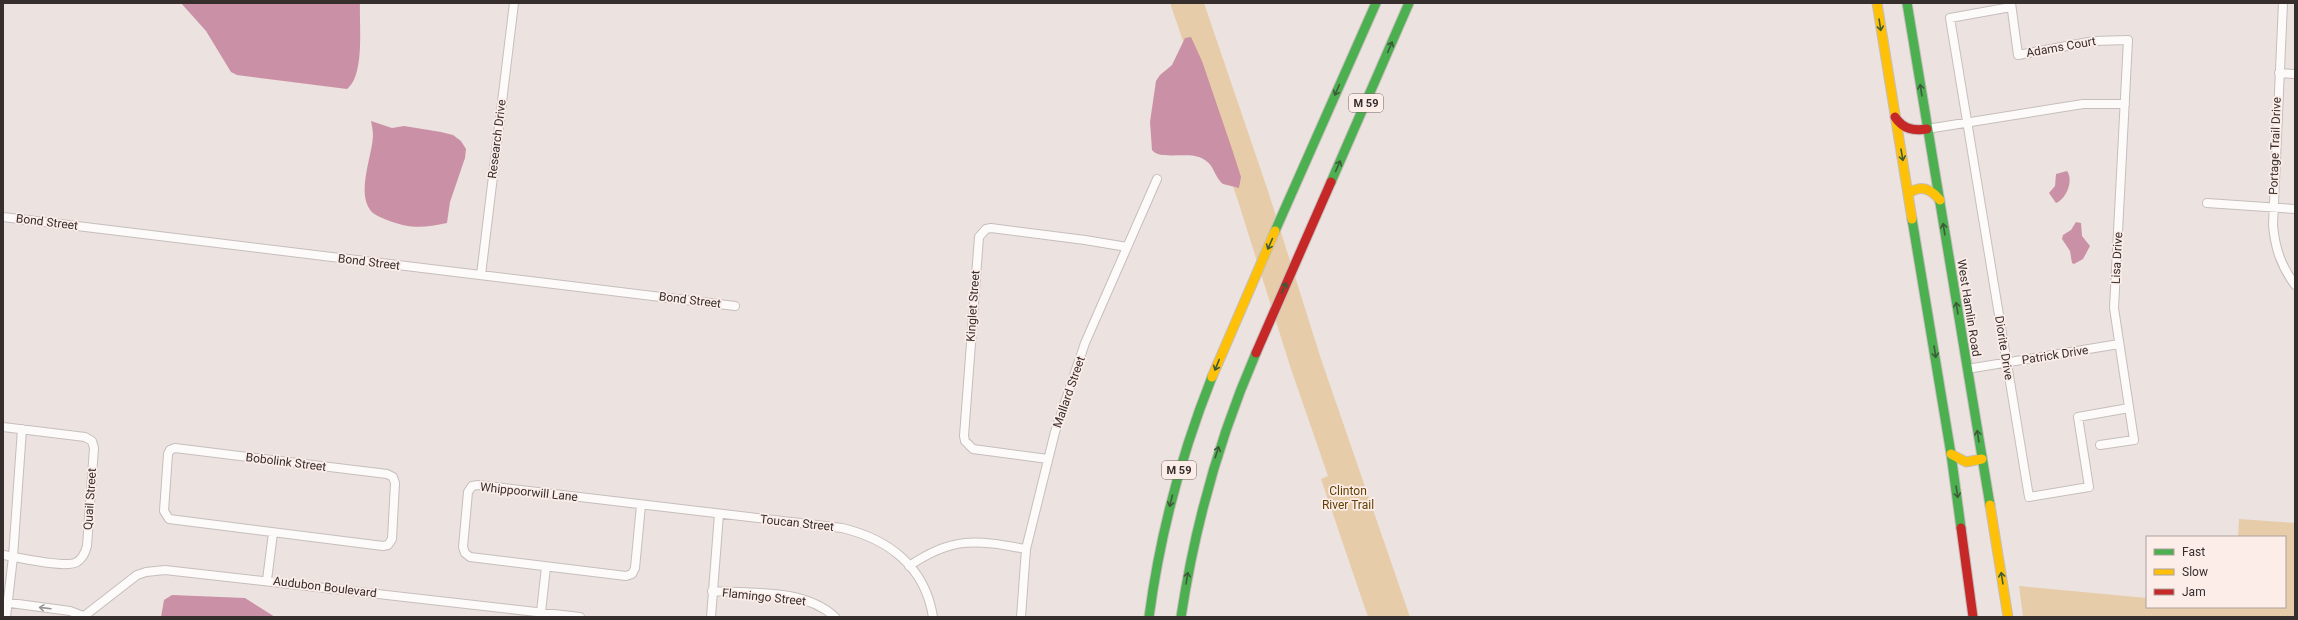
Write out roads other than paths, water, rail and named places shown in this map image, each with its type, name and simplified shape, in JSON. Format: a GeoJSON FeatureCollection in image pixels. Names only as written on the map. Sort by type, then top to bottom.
{"type":"FeatureCollection","features":[{"type":"Feature","properties":{"kind":"main road","name":"M 59"},"geometry":{"type":"LineString","coordinates":[[1149,617],[1166,518],[1186,447],[1208,387],[1376,3]]}},
{"type":"Feature","properties":{"kind":"main road","name":"M 59"},"geometry":{"type":"LineString","coordinates":[[1181,617],[1192,547],[1211,471],[1235,402],[1409,3]]}},
{"type":"Feature","properties":{"kind":"main road"},"geometry":{"type":"LineString","coordinates":[[1877,3],[1951,454],[1974,617]]}},
{"type":"Feature","properties":{"kind":"main road","name":"West Hamlin Road"},"geometry":{"type":"LineString","coordinates":[[1907,3],[2008,617]]}},
{"type":"Feature","properties":{"kind":"main road"},"geometry":{"type":"LineString","coordinates":[[1895,116],[1906,128],[1917,130],[1927,129]]}},
{"type":"Feature","properties":{"kind":"main road"},"geometry":{"type":"LineString","coordinates":[[1908,194],[1916,188],[1924,188],[1932,191],[1940,200]]}},
{"type":"Feature","properties":{"kind":"main road"},"geometry":{"type":"LineString","coordinates":[[1951,454],[1963,462],[1970,463],[1982,459]]}},
{"type":"Feature","properties":{"kind":"street","name":"Research Drive"},"geometry":{"type":"LineString","coordinates":[[481,275],[514,3]]}},
{"type":"Feature","properties":{"kind":"street","name":"Portage Trail Drive"},"geometry":{"type":"LineString","coordinates":[[2283,3],[2273,208],[2275,245],[2281,261],[2295,285]]}},
{"type":"Feature","properties":{"kind":"street","name":"Adams Court"},"geometry":{"type":"LineString","coordinates":[[1950,18],[2011,5],[2018,55],[2094,41],[2128,40]]}},
{"type":"Feature","properties":{"kind":"street","name":"Diorite Drive"},"geometry":{"type":"LineString","coordinates":[[1950,18],[2030,497],[2089,487],[2078,417],[2129,408]]}},
{"type":"Feature","properties":{"kind":"street","name":"Lisa Drive"},"geometry":{"type":"LineString","coordinates":[[2100,445],[2134,440],[2114,308],[2128,40]]}},
{"type":"Feature","properties":{"kind":"street"},"geometry":{"type":"LineString","coordinates":[[2279,73],[2295,74]]}},
{"type":"Feature","properties":{"kind":"street"},"geometry":{"type":"LineString","coordinates":[[1927,129],[2083,104],[2125,104]]}},
{"type":"Feature","properties":{"kind":"street","name":"Mallard Street"},"geometry":{"type":"LineString","coordinates":[[1021,617],[1026,549],[1048,459],[1080,358],[1157,179]]}},
{"type":"Feature","properties":{"kind":"street"},"geometry":{"type":"LineString","coordinates":[[2207,203],[2295,209]]}},
{"type":"Feature","properties":{"kind":"street","name":"Bond Street"},"geometry":{"type":"LineString","coordinates":[[3,217],[735,306]]}},
{"type":"Feature","properties":{"kind":"street","name":"Kinglet Street"},"geometry":{"type":"LineString","coordinates":[[1048,459],[973,449],[965,441],[964,436],[979,236],[986,229],[991,228],[1127,247]]}},
{"type":"Feature","properties":{"kind":"street","name":"Patrick Drive"},"geometry":{"type":"LineString","coordinates":[[1967,369],[2119,344]]}},
{"type":"Feature","properties":{"kind":"street","name":"Quail Street"},"geometry":{"type":"LineString","coordinates":[[3,427],[85,437],[92,440],[93,456],[87,546],[82,558],[76,562],[64,564],[3,555]]}},
{"type":"Feature","properties":{"kind":"street"},"geometry":{"type":"LineString","coordinates":[[6,617],[5,602],[13,557],[22,429]]}},
{"type":"Feature","properties":{"kind":"street","name":"Bobolink Street"},"geometry":{"type":"LineString","coordinates":[[175,448],[372,472],[387,474],[393,477],[395,483],[392,539],[388,545],[383,546],[273,533],[172,520],[166,517],[164,511],[165,486],[168,454],[170,450],[175,448]]}},
{"type":"Feature","properties":{"kind":"street","name":"Whippoorwill Lane"},"geometry":{"type":"LineString","coordinates":[[641,505],[635,568],[632,574],[626,576],[470,557],[465,553],[463,547],[468,492],[472,486],[478,485],[719,514]]}},
{"type":"Feature","properties":{"kind":"street"},"geometry":{"type":"LineString","coordinates":[[711,617],[719,514]]}},
{"type":"Feature","properties":{"kind":"street","name":"Toucan Street"},"geometry":{"type":"LineString","coordinates":[[719,514],[842,528],[864,533],[892,549],[909,566],[925,591],[933,617]]}},
{"type":"Feature","properties":{"kind":"street"},"geometry":{"type":"LineString","coordinates":[[268,580],[273,533]]}},
{"type":"Feature","properties":{"kind":"street"},"geometry":{"type":"LineString","coordinates":[[909,566],[927,553],[951,545],[988,543],[1026,549]]}},
{"type":"Feature","properties":{"kind":"street"},"geometry":{"type":"LineString","coordinates":[[541,612],[546,567]]}},
{"type":"Feature","properties":{"kind":"street","name":"Audubon Boulevard"},"geometry":{"type":"LineString","coordinates":[[5,602],[70,611],[83,616],[127,581],[146,572],[166,570],[191,571],[580,617]]}},
{"type":"Feature","properties":{"kind":"street","name":"Flamingo Street"},"geometry":{"type":"LineString","coordinates":[[712,591],[748,592],[800,598],[819,605],[835,617]]}},
{"type":"Feature","properties":{"kind":"park label","name":"Clinton River Trail"},"geometry":{"type":"Point","coordinates":[1348,498]}}]}
